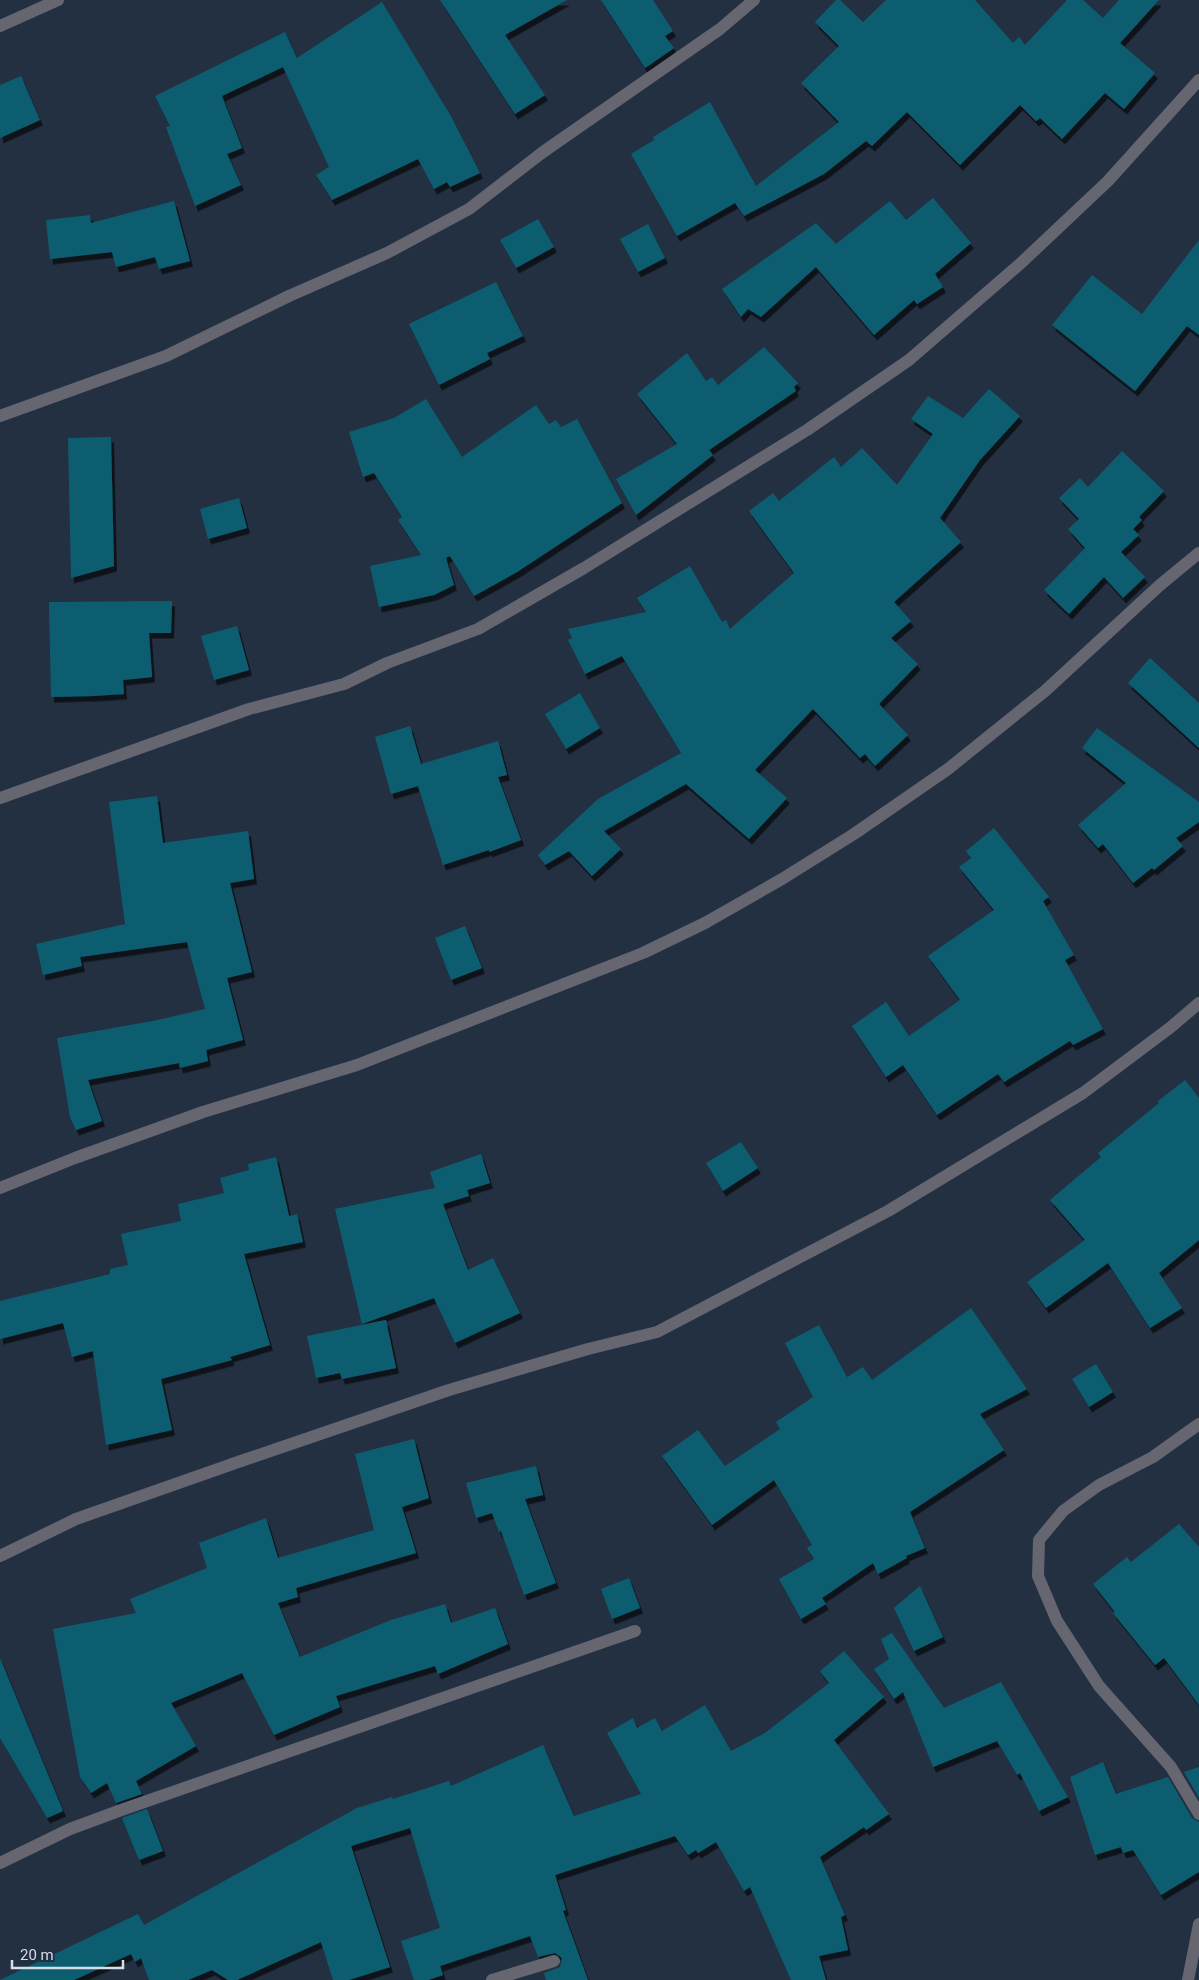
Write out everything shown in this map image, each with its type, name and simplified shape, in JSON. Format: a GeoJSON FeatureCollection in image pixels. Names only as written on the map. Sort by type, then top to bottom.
{"type":"FeatureCollection","features":[{"type":"Feature","properties":{"kind":"street"},"geometry":{"type":"LineString","coordinates":[[0,26],[58,0]]}},
{"type":"Feature","properties":{"kind":"street"},"geometry":{"type":"LineString","coordinates":[[0,416],[166,356],[289,296],[387,253],[469,209],[543,152],[720,29],[754,0]]}},
{"type":"Feature","properties":{"kind":"street"},"geometry":{"type":"LineString","coordinates":[[0,798],[249,709],[344,684],[387,663],[478,629],[584,568],[807,430],[908,360],[1021,264],[1108,181],[1199,80]]}},
{"type":"Feature","properties":{"kind":"street"},"geometry":{"type":"LineString","coordinates":[[0,1188],[75,1158],[204,1112],[357,1065],[643,953],[705,923],[782,879],[854,834],[948,769],[1045,691],[1160,585],[1199,553]]}},
{"type":"Feature","properties":{"kind":"street"},"geometry":{"type":"LineString","coordinates":[[0,1556],[76,1519],[260,1454],[449,1390],[588,1349],[657,1332],[888,1211],[1066,1104],[1164,1033],[1199,1003]]}},
{"type":"Feature","properties":{"kind":"street"},"geometry":{"type":"LineString","coordinates":[[1199,1424],[1153,1457],[1099,1485],[1063,1511],[1040,1540],[1038,1576],[1056,1621],[1099,1686],[1171,1767],[1199,1814]]}},
{"type":"Feature","properties":{"kind":"street"},"geometry":{"type":"LineString","coordinates":[[0,1863],[70,1829],[124,1809],[635,1631]]}},
{"type":"Feature","properties":{"kind":"street"},"geometry":{"type":"LineString","coordinates":[[1188,1980],[1199,1924]]}},
{"type":"Feature","properties":{"kind":"street"},"geometry":{"type":"LineString","coordinates":[[492,1980],[554,1960]]}},
{"type":"Feature","properties":{"kind":"building"},"geometry":{"type":"Polygon","coordinates":[[[440,0],[567,0],[505,35],[545,95],[515,114],[440,0]]]}},
{"type":"Feature","properties":{"kind":"building"},"geometry":{"type":"Polygon","coordinates":[[[601,0],[653,0],[673,31],[665,36],[674,48],[645,68],[601,0]]]}},
{"type":"Feature","properties":{"kind":"building"},"geometry":{"type":"Polygon","coordinates":[[[836,0],[840,0],[863,22],[886,0],[975,0],[1013,43],[1019,37],[1025,45],[1067,0],[1083,0],[1103,18],[1119,0],[1159,0],[1120,43],[1155,73],[1124,109],[1105,93],[1062,139],[1040,118],[1036,121],[1020,105],[960,165],[907,112],[872,146],[866,141],[824,174],[744,216],[735,203],[677,236],[631,154],[654,140],[653,137],[710,102],[756,186],[839,122],[801,83],[839,46],[815,22],[836,0]]]}},
{"type":"Feature","properties":{"kind":"building"},"geometry":{"type":"Polygon","coordinates":[[[382,2],[452,118],[480,173],[450,187],[447,182],[434,189],[418,159],[332,200],[316,175],[329,167],[283,67],[222,96],[242,148],[227,154],[241,185],[195,206],[166,127],[170,126],[155,96],[285,32],[297,58],[382,2]]]}},
{"type":"Feature","properties":{"kind":"building"},"geometry":{"type":"Polygon","coordinates":[[[21,76],[40,120],[0,138],[0,85],[21,76]]]}},
{"type":"Feature","properties":{"kind":"building"},"geometry":{"type":"Polygon","coordinates":[[[933,198],[971,243],[935,274],[943,287],[917,304],[914,300],[874,335],[816,267],[761,317],[748,309],[741,317],[722,289],[816,223],[836,244],[890,201],[906,220],[933,198]]]}},
{"type":"Feature","properties":{"kind":"building"},"geometry":{"type":"Polygon","coordinates":[[[174,201],[190,261],[159,269],[155,257],[116,267],[112,252],[50,259],[46,220],[90,215],[91,223],[174,201]]]}},
{"type":"Feature","properties":{"kind":"building"},"geometry":{"type":"Polygon","coordinates":[[[538,219],[554,247],[516,268],[500,240],[538,219]]]}},
{"type":"Feature","properties":{"kind":"building"},"geometry":{"type":"Polygon","coordinates":[[[648,224],[665,258],[638,272],[620,239],[648,224]]]}},
{"type":"Feature","properties":{"kind":"building"},"geometry":{"type":"Polygon","coordinates":[[[1199,240],[1199,335],[1187,326],[1135,391],[1052,325],[1092,275],[1142,314],[1199,240]]]}},
{"type":"Feature","properties":{"kind":"building"},"geometry":{"type":"Polygon","coordinates":[[[496,282],[523,336],[487,353],[490,359],[439,385],[409,324],[496,282]]]}},
{"type":"Feature","properties":{"kind":"building"},"geometry":{"type":"Polygon","coordinates":[[[764,347],[798,383],[794,387],[796,391],[709,450],[713,455],[636,515],[616,479],[677,444],[637,394],[687,353],[706,381],[712,377],[718,385],[764,347]]]}},
{"type":"Feature","properties":{"kind":"building"},"geometry":{"type":"Polygon","coordinates":[[[989,389],[1020,416],[980,460],[940,518],[961,542],[894,602],[911,621],[891,638],[918,664],[879,704],[908,735],[875,766],[865,754],[860,758],[813,709],[755,770],[787,798],[749,839],[686,784],[604,831],[621,849],[592,876],[569,851],[545,865],[538,855],[598,799],[681,753],[622,656],[585,674],[568,640],[572,638],[568,629],[646,612],[637,598],[690,566],[722,622],[726,620],[730,629],[794,573],[749,511],[773,493],[779,501],[834,457],[841,467],[862,448],[897,485],[933,434],[911,419],[928,396],[963,418],[989,389]]]}},
{"type":"Feature","properties":{"kind":"building"},"geometry":{"type":"Polygon","coordinates":[[[426,399],[462,457],[536,405],[549,424],[556,420],[561,427],[577,419],[622,503],[517,572],[474,596],[450,556],[446,558],[454,585],[434,595],[379,607],[370,566],[421,555],[398,520],[402,517],[374,473],[363,477],[349,432],[394,418],[426,399]]]}},
{"type":"Feature","properties":{"kind":"building"},"geometry":{"type":"Polygon","coordinates":[[[111,437],[114,566],[71,578],[68,438],[111,437]]]}},
{"type":"Feature","properties":{"kind":"building"},"geometry":{"type":"Polygon","coordinates":[[[1122,451],[1164,491],[1139,517],[1142,520],[1133,529],[1139,535],[1121,552],[1145,577],[1123,598],[1104,577],[1069,614],[1044,590],[1085,548],[1068,529],[1079,519],[1059,498],[1080,478],[1088,487],[1122,451]]]}},
{"type":"Feature","properties":{"kind":"building"},"geometry":{"type":"Polygon","coordinates":[[[239,498],[247,528],[208,539],[200,509],[239,498]]]}},
{"type":"Feature","properties":{"kind":"building"},"geometry":{"type":"Polygon","coordinates":[[[172,601],[171,633],[149,633],[152,677],[123,680],[124,694],[51,697],[49,602],[172,601]]]}},
{"type":"Feature","properties":{"kind":"building"},"geometry":{"type":"Polygon","coordinates":[[[237,626],[249,670],[214,680],[201,636],[237,626]]]}},
{"type":"Feature","properties":{"kind":"building"},"geometry":{"type":"Polygon","coordinates":[[[1150,658],[1199,703],[1199,748],[1128,683],[1150,658]]]}},
{"type":"Feature","properties":{"kind":"building"},"geometry":{"type":"Polygon","coordinates":[[[580,693],[600,728],[566,749],[545,714],[580,693]]]}},
{"type":"Feature","properties":{"kind":"building"},"geometry":{"type":"Polygon","coordinates":[[[410,726],[421,764],[498,741],[507,775],[498,777],[521,840],[489,852],[489,850],[443,865],[418,786],[391,794],[375,737],[410,726]]]}},
{"type":"Feature","properties":{"kind":"building"},"geometry":{"type":"Polygon","coordinates":[[[1097,728],[1199,802],[1199,822],[1176,838],[1183,846],[1154,870],[1152,868],[1133,883],[1103,844],[1098,848],[1078,825],[1126,783],[1082,748],[1097,728]]]}},
{"type":"Feature","properties":{"kind":"building"},"geometry":{"type":"Polygon","coordinates":[[[157,796],[163,843],[248,831],[254,879],[230,883],[252,972],[227,978],[243,1040],[206,1050],[208,1061],[180,1068],[179,1063],[88,1080],[102,1121],[76,1130],[70,1117],[57,1038],[158,1020],[205,1009],[187,942],[80,957],[82,966],[43,975],[36,944],[125,924],[109,802],[157,796]]]}},
{"type":"Feature","properties":{"kind":"building"},"geometry":{"type":"Polygon","coordinates":[[[994,828],[1049,897],[1043,901],[1074,955],[1065,960],[1103,1029],[1073,1045],[1070,1041],[1004,1082],[998,1074],[937,1115],[903,1065],[886,1077],[852,1026],[886,1002],[909,1036],[960,1000],[928,956],[994,910],[959,867],[971,858],[966,851],[994,828]]]}},
{"type":"Feature","properties":{"kind":"building"},"geometry":{"type":"Polygon","coordinates":[[[465,926],[482,968],[451,980],[435,938],[465,926]]]}},
{"type":"Feature","properties":{"kind":"building"},"geometry":{"type":"Polygon","coordinates":[[[1185,1080],[1199,1098],[1199,1240],[1159,1273],[1182,1308],[1150,1328],[1108,1263],[1046,1308],[1027,1282],[1085,1240],[1050,1200],[1101,1157],[1098,1153],[1185,1080]]]}},
{"type":"Feature","properties":{"kind":"building"},"geometry":{"type":"Polygon","coordinates":[[[741,1142],[758,1168],[723,1191],[706,1163],[741,1142]]]}},
{"type":"Feature","properties":{"kind":"building"},"geometry":{"type":"Polygon","coordinates":[[[481,1154],[490,1183],[467,1190],[469,1196],[443,1204],[468,1270],[493,1258],[520,1313],[455,1343],[434,1298],[362,1324],[335,1209],[435,1188],[430,1172],[481,1154]]]}},
{"type":"Feature","properties":{"kind":"building"},"geometry":{"type":"Polygon","coordinates":[[[276,1157],[289,1216],[297,1214],[303,1242],[244,1254],[270,1345],[230,1357],[232,1360],[161,1379],[172,1430],[106,1445],[93,1351],[72,1357],[63,1323],[0,1339],[0,1301],[110,1274],[110,1269],[128,1265],[121,1234],[181,1221],[178,1204],[224,1193],[220,1178],[249,1170],[248,1164],[276,1157]]]}},
{"type":"Feature","properties":{"kind":"building"},"geometry":{"type":"Polygon","coordinates":[[[971,1308],[1027,1389],[980,1414],[1004,1450],[910,1512],[925,1548],[906,1556],[907,1558],[878,1574],[873,1563],[822,1598],[826,1604],[801,1619],[779,1579],[814,1559],[807,1548],[812,1545],[774,1480],[712,1525],[662,1456],[698,1430],[725,1466],[780,1429],[776,1422],[813,1397],[785,1343],[819,1325],[847,1377],[863,1367],[872,1380],[971,1308]]]}},
{"type":"Feature","properties":{"kind":"building"},"geometry":{"type":"Polygon","coordinates":[[[386,1320],[396,1368],[342,1379],[340,1373],[316,1378],[307,1336],[386,1320]]]}},
{"type":"Feature","properties":{"kind":"building"},"geometry":{"type":"Polygon","coordinates":[[[1096,1364],[1113,1392],[1089,1407],[1072,1379],[1096,1364]]]}},
{"type":"Feature","properties":{"kind":"building"},"geometry":{"type":"Polygon","coordinates":[[[414,1439],[429,1498],[402,1507],[416,1553],[296,1588],[298,1597],[278,1603],[300,1657],[391,1620],[445,1604],[451,1623],[495,1608],[508,1644],[438,1674],[435,1666],[336,1696],[340,1707],[274,1735],[242,1673],[171,1703],[196,1746],[136,1781],[142,1794],[116,1803],[107,1783],[91,1793],[80,1777],[53,1629],[136,1613],[130,1599],[207,1568],[199,1543],[266,1518],[278,1558],[374,1530],[355,1454],[414,1439]]]}},
{"type":"Feature","properties":{"kind":"building"},"geometry":{"type":"Polygon","coordinates":[[[536,1466],[543,1495],[525,1499],[556,1583],[524,1595],[501,1531],[499,1532],[492,1513],[476,1518],[466,1483],[536,1466]]]}},
{"type":"Feature","properties":{"kind":"building"},"geometry":{"type":"Polygon","coordinates":[[[1179,1524],[1199,1547],[1199,1705],[1164,1658],[1155,1665],[1113,1613],[1115,1612],[1093,1584],[1127,1557],[1131,1562],[1179,1524]]]}},
{"type":"Feature","properties":{"kind":"building"},"geometry":{"type":"Polygon","coordinates":[[[629,1578],[640,1608],[612,1619],[601,1589],[629,1578]]]}},
{"type":"Feature","properties":{"kind":"building"},"geometry":{"type":"Polygon","coordinates":[[[920,1586],[943,1637],[914,1651],[894,1608],[920,1586]]]}},
{"type":"Feature","properties":{"kind":"building"},"geometry":{"type":"Polygon","coordinates":[[[892,1633],[944,1708],[1001,1682],[1068,1797],[1039,1811],[1020,1773],[1017,1775],[997,1741],[933,1767],[903,1692],[894,1699],[874,1669],[889,1659],[881,1639],[892,1633]]]}},
{"type":"Feature","properties":{"kind":"building"},"geometry":{"type":"Polygon","coordinates":[[[844,1651],[884,1697],[834,1740],[889,1814],[866,1830],[864,1827],[820,1857],[845,1915],[841,1917],[848,1950],[819,1956],[826,1980],[791,1980],[750,1887],[744,1891],[716,1842],[698,1853],[696,1850],[688,1855],[675,1836],[555,1875],[566,1910],[563,1911],[588,1980],[546,1980],[544,1973],[560,1967],[562,1958],[555,1953],[538,1957],[530,1936],[440,1966],[443,1975],[428,1980],[414,1980],[401,1941],[440,1928],[410,1828],[351,1846],[390,1967],[349,1980],[333,1980],[321,1942],[237,1980],[228,1980],[212,1970],[188,1980],[149,1980],[141,1958],[135,1962],[131,1954],[74,1980],[0,1980],[138,1914],[144,1925],[357,1808],[392,1797],[393,1799],[449,1781],[451,1786],[543,1745],[574,1816],[641,1794],[607,1733],[633,1718],[637,1728],[655,1718],[662,1731],[705,1705],[731,1751],[765,1733],[829,1683],[820,1671],[844,1651]]]}},
{"type":"Feature","properties":{"kind":"building"},"geometry":{"type":"Polygon","coordinates":[[[0,1658],[63,1811],[47,1818],[0,1738],[0,1658]]]}},
{"type":"Feature","properties":{"kind":"building"},"geometry":{"type":"Polygon","coordinates":[[[1103,1762],[1116,1794],[1168,1777],[1192,1818],[1199,1822],[1199,1872],[1161,1895],[1133,1850],[1123,1853],[1121,1847],[1095,1855],[1070,1777],[1103,1762]]]}},
{"type":"Feature","properties":{"kind":"building"},"geometry":{"type":"Polygon","coordinates":[[[1199,1767],[1199,1798],[1184,1772],[1199,1767]]]}},
{"type":"Feature","properties":{"kind":"building"},"geometry":{"type":"Polygon","coordinates":[[[147,1809],[163,1851],[139,1860],[122,1818],[147,1809]]]}}]}
